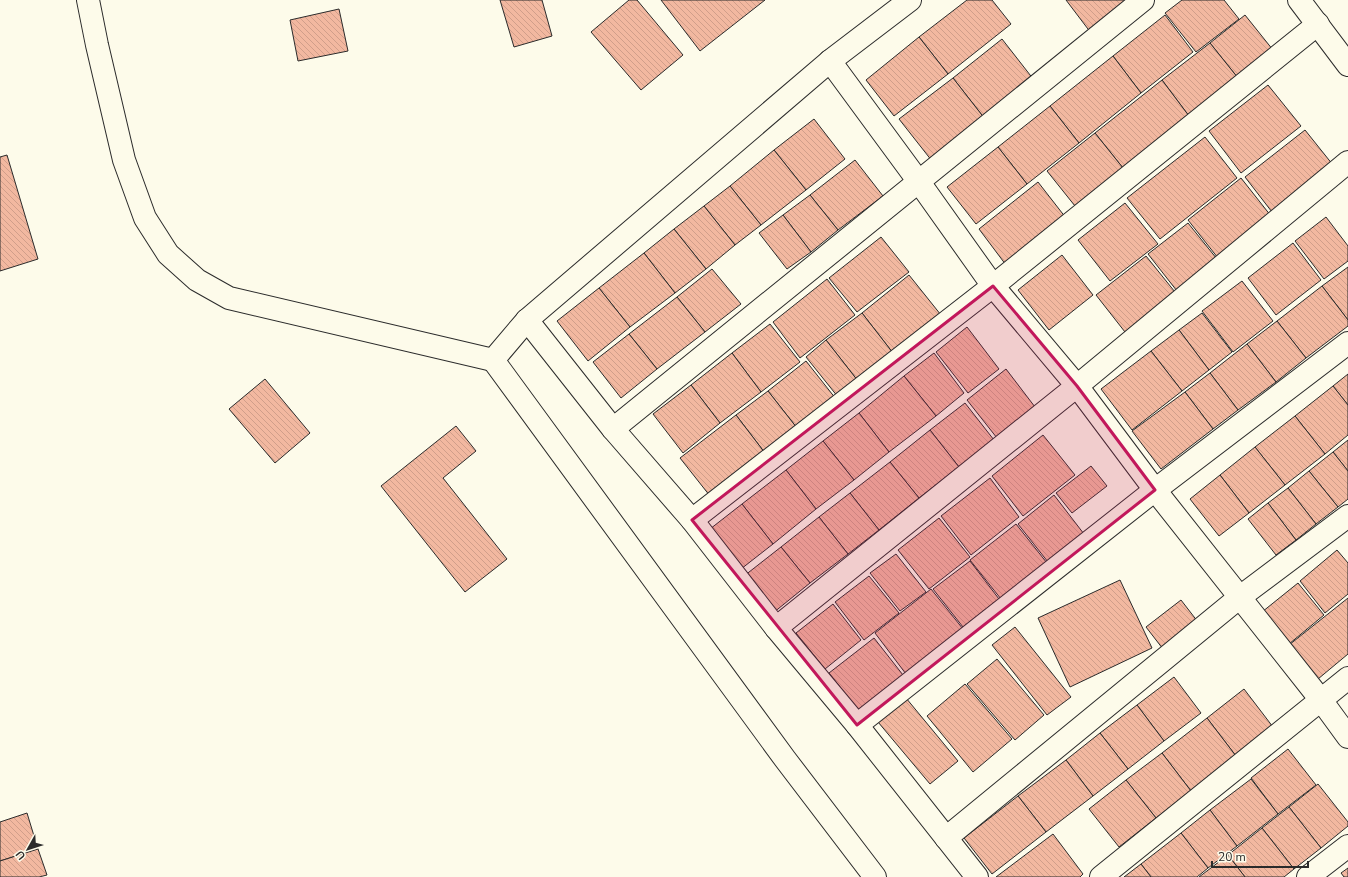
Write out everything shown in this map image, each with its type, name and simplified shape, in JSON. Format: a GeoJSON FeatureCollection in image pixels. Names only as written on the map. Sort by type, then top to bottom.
{"type":"FeatureCollection","features":[{"type":"Feature","properties":{"kind":"street"},"geometry":{"type":"LineString","coordinates":[[88,0],[124,160],[145,218],[168,254],[197,280],[229,298],[493,360],[785,759],[875,877]]}},
{"type":"Feature","properties":{"kind":"street"},"geometry":{"type":"LineString","coordinates":[[493,360],[527,320],[830,61],[910,0]]}},
{"type":"Feature","properties":{"kind":"street"},"geometry":{"type":"LineString","coordinates":[[613,429],[1143,0]]}},
{"type":"Feature","properties":{"kind":"street"},"geometry":{"type":"LineString","coordinates":[[1299,0],[1348,65]]}},
{"type":"Feature","properties":{"kind":"street"},"geometry":{"type":"LineString","coordinates":[[692,520],[993,286],[1318,24]]}},
{"type":"Feature","properties":{"kind":"street"},"geometry":{"type":"LineString","coordinates":[[830,61],[993,286],[1077,386],[1155,490],[1321,700],[1348,737]]}},
{"type":"Feature","properties":{"kind":"street"},"geometry":{"type":"LineString","coordinates":[[776,628],[1077,386],[1348,162]]}},
{"type":"Feature","properties":{"kind":"street"},"geometry":{"type":"LineString","coordinates":[[527,320],[613,429],[692,520],[776,628],[857,725],[977,877]]}},
{"type":"Feature","properties":{"kind":"street"},"geometry":{"type":"LineString","coordinates":[[857,725],[1155,490],[1348,343]]}},
{"type":"Feature","properties":{"kind":"street"},"geometry":{"type":"LineString","coordinates":[[946,838],[1240,597],[1348,516]]}},
{"type":"Feature","properties":{"kind":"street"},"geometry":{"type":"LineString","coordinates":[[1101,877],[1348,678]]}},
{"type":"Feature","properties":{"kind":"street"},"geometry":{"type":"LineString","coordinates":[[1308,877],[1348,846]]}},
{"type":"Feature","properties":{"kind":"highlighted area"},"geometry":{"type":"Polygon","coordinates":[[[993,286],[1077,386],[1155,490],[857,725],[692,520],[993,286]]]}},
{"type":"Feature","properties":{"kind":"building"},"geometry":{"type":"Polygon","coordinates":[[[500,0],[542,0],[552,36],[514,47],[500,0]]]}},
{"type":"Feature","properties":{"kind":"building"},"geometry":{"type":"Polygon","coordinates":[[[629,0],[637,0],[683,55],[641,90],[591,32],[629,0]]]}},
{"type":"Feature","properties":{"kind":"building"},"geometry":{"type":"Polygon","coordinates":[[[661,0],[765,0],[700,51],[661,0]]]}},
{"type":"Feature","properties":{"kind":"building"},"geometry":{"type":"Polygon","coordinates":[[[967,0],[992,0],[1011,24],[948,74],[919,37],[967,0]]]}},
{"type":"Feature","properties":{"kind":"building"},"geometry":{"type":"Polygon","coordinates":[[[1066,0],[1133,0],[1091,33],[1066,0]]]}},
{"type":"Feature","properties":{"kind":"building"},"geometry":{"type":"Polygon","coordinates":[[[1182,0],[1224,0],[1239,19],[1196,52],[1165,13],[1182,0]]]}},
{"type":"Feature","properties":{"kind":"building"},"geometry":{"type":"Polygon","coordinates":[[[339,9],[348,51],[298,61],[290,20],[339,9]]]}},
{"type":"Feature","properties":{"kind":"building"},"geometry":{"type":"Polygon","coordinates":[[[1165,15],[1193,52],[1141,93],[1113,56],[1165,15]]]}},
{"type":"Feature","properties":{"kind":"building"},"geometry":{"type":"Polygon","coordinates":[[[1245,15],[1273,50],[1238,78],[1210,43],[1245,15]]]}},
{"type":"Feature","properties":{"kind":"building"},"geometry":{"type":"Polygon","coordinates":[[[919,37],[948,74],[894,116],[866,80],[919,37]]]}},
{"type":"Feature","properties":{"kind":"building"},"geometry":{"type":"Polygon","coordinates":[[[1002,39],[1034,80],[985,119],[953,78],[1002,39]]]}},
{"type":"Feature","properties":{"kind":"building"},"geometry":{"type":"Polygon","coordinates":[[[1210,43],[1238,78],[1189,116],[1162,80],[1210,43]]]}},
{"type":"Feature","properties":{"kind":"building"},"geometry":{"type":"Polygon","coordinates":[[[1113,56],[1141,93],[1079,143],[1050,106],[1113,56]]]}},
{"type":"Feature","properties":{"kind":"building"},"geometry":{"type":"Polygon","coordinates":[[[953,78],[985,119],[932,161],[899,119],[953,78]]]}},
{"type":"Feature","properties":{"kind":"building"},"geometry":{"type":"Polygon","coordinates":[[[1162,80],[1189,116],[1123,168],[1095,133],[1162,80]]]}},
{"type":"Feature","properties":{"kind":"building"},"geometry":{"type":"Polygon","coordinates":[[[1268,85],[1301,126],[1241,173],[1209,131],[1268,85]]]}},
{"type":"Feature","properties":{"kind":"building"},"geometry":{"type":"Polygon","coordinates":[[[1050,106],[1079,143],[1027,184],[998,147],[1050,106]]]}},
{"type":"Feature","properties":{"kind":"building"},"geometry":{"type":"Polygon","coordinates":[[[814,119],[845,159],[806,190],[774,150],[814,119]]]}},
{"type":"Feature","properties":{"kind":"building"},"geometry":{"type":"Polygon","coordinates":[[[1305,130],[1333,165],[1272,212],[1245,177],[1305,130]]]}},
{"type":"Feature","properties":{"kind":"building"},"geometry":{"type":"Polygon","coordinates":[[[1095,133],[1123,168],[1075,206],[1047,171],[1095,133]]]}},
{"type":"Feature","properties":{"kind":"building"},"geometry":{"type":"Polygon","coordinates":[[[1205,137],[1237,178],[1160,239],[1127,198],[1205,137]]]}},
{"type":"Feature","properties":{"kind":"building"},"geometry":{"type":"Polygon","coordinates":[[[998,147],[1027,184],[976,224],[947,187],[998,147]]]}},
{"type":"Feature","properties":{"kind":"building"},"geometry":{"type":"Polygon","coordinates":[[[774,150],[806,190],[761,225],[730,186],[774,150]]]}},
{"type":"Feature","properties":{"kind":"building"},"geometry":{"type":"Polygon","coordinates":[[[7,155],[38,259],[0,271],[0,157],[7,155]]]}},
{"type":"Feature","properties":{"kind":"building"},"geometry":{"type":"Polygon","coordinates":[[[855,160],[883,196],[838,230],[810,195],[855,160]]]}},
{"type":"Feature","properties":{"kind":"building"},"geometry":{"type":"Polygon","coordinates":[[[1241,178],[1271,216],[1218,258],[1188,220],[1241,178]]]}},
{"type":"Feature","properties":{"kind":"building"},"geometry":{"type":"Polygon","coordinates":[[[1038,182],[1066,218],[1006,265],[979,229],[1038,182]]]}},
{"type":"Feature","properties":{"kind":"building"},"geometry":{"type":"Polygon","coordinates":[[[730,186],[761,225],[735,245],[704,206],[730,186]]]}},
{"type":"Feature","properties":{"kind":"building"},"geometry":{"type":"Polygon","coordinates":[[[810,195],[838,230],[811,252],[783,215],[810,195]]]}},
{"type":"Feature","properties":{"kind":"building"},"geometry":{"type":"Polygon","coordinates":[[[1125,203],[1158,244],[1110,281],[1078,240],[1125,203]]]}},
{"type":"Feature","properties":{"kind":"building"},"geometry":{"type":"Polygon","coordinates":[[[704,206],[735,245],[706,269],[674,229],[704,206]]]}},
{"type":"Feature","properties":{"kind":"building"},"geometry":{"type":"Polygon","coordinates":[[[783,215],[811,252],[787,269],[759,233],[783,215]]]}},
{"type":"Feature","properties":{"kind":"building"},"geometry":{"type":"Polygon","coordinates":[[[1326,217],[1348,246],[1348,261],[1324,279],[1295,241],[1326,217]]]}},
{"type":"Feature","properties":{"kind":"building"},"geometry":{"type":"Polygon","coordinates":[[[1188,223],[1217,259],[1177,291],[1148,254],[1188,223]]]}},
{"type":"Feature","properties":{"kind":"building"},"geometry":{"type":"Polygon","coordinates":[[[674,229],[706,269],[675,293],[644,253],[674,229]]]}},
{"type":"Feature","properties":{"kind":"building"},"geometry":{"type":"Polygon","coordinates":[[[881,237],[909,272],[857,312],[829,278],[881,237]]]}},
{"type":"Feature","properties":{"kind":"building"},"geometry":{"type":"Polygon","coordinates":[[[1293,243],[1321,280],[1276,315],[1248,278],[1293,243]]]}},
{"type":"Feature","properties":{"kind":"building"},"geometry":{"type":"Polygon","coordinates":[[[644,253],[675,293],[630,327],[599,288],[644,253]]]}},
{"type":"Feature","properties":{"kind":"building"},"geometry":{"type":"Polygon","coordinates":[[[1062,255],[1093,295],[1049,330],[1018,290],[1062,255]]]}},
{"type":"Feature","properties":{"kind":"building"},"geometry":{"type":"Polygon","coordinates":[[[1146,256],[1175,292],[1125,332],[1096,295],[1146,256]]]}},
{"type":"Feature","properties":{"kind":"building"},"geometry":{"type":"Polygon","coordinates":[[[1348,267],[1348,320],[1322,286],[1348,267]]]}},
{"type":"Feature","properties":{"kind":"building"},"geometry":{"type":"Polygon","coordinates":[[[712,269],[741,304],[705,332],[677,297],[712,269]]]}},
{"type":"Feature","properties":{"kind":"building"},"geometry":{"type":"Polygon","coordinates":[[[909,275],[941,315],[893,353],[862,313],[909,275]]]}},
{"type":"Feature","properties":{"kind":"building"},"geometry":{"type":"Polygon","coordinates":[[[827,279],[855,315],[800,358],[773,322],[827,279]]]}},
{"type":"Feature","properties":{"kind":"building"},"geometry":{"type":"Polygon","coordinates":[[[1242,281],[1273,321],[1233,352],[1202,311],[1242,281]]]}},
{"type":"Feature","properties":{"kind":"building"},"geometry":{"type":"Polygon","coordinates":[[[1322,286],[1348,320],[1348,326],[1306,358],[1277,321],[1322,286]]]}},
{"type":"Feature","properties":{"kind":"building"},"geometry":{"type":"Polygon","coordinates":[[[599,288],[630,327],[588,361],[557,321],[599,288]]]}},
{"type":"Feature","properties":{"kind":"building"},"geometry":{"type":"Polygon","coordinates":[[[677,297],[705,332],[657,369],[629,334],[677,297]]]}},
{"type":"Feature","properties":{"kind":"building"},"geometry":{"type":"Polygon","coordinates":[[[862,313],[893,353],[858,381],[826,340],[862,313]]]}},
{"type":"Feature","properties":{"kind":"building"},"geometry":{"type":"Polygon","coordinates":[[[1202,313],[1232,352],[1209,370],[1179,330],[1202,313]]]}},
{"type":"Feature","properties":{"kind":"building"},"geometry":{"type":"Polygon","coordinates":[[[1277,321],[1306,358],[1276,382],[1247,344],[1277,321]]]}},
{"type":"Feature","properties":{"kind":"building"},"geometry":{"type":"Polygon","coordinates":[[[770,324],[800,362],[761,392],[732,353],[770,324]]]}},
{"type":"Feature","properties":{"kind":"building"},"geometry":{"type":"Polygon","coordinates":[[[967,327],[999,369],[968,393],[936,352],[967,327]]]}},
{"type":"Feature","properties":{"kind":"building"},"geometry":{"type":"Polygon","coordinates":[[[1179,330],[1209,370],[1182,391],[1151,351],[1179,330]]]}},
{"type":"Feature","properties":{"kind":"building"},"geometry":{"type":"Polygon","coordinates":[[[629,334],[657,369],[621,398],[593,362],[629,334]]]}},
{"type":"Feature","properties":{"kind":"building"},"geometry":{"type":"Polygon","coordinates":[[[826,340],[858,381],[838,397],[806,357],[826,340]]]}},
{"type":"Feature","properties":{"kind":"building"},"geometry":{"type":"Polygon","coordinates":[[[1247,344],[1276,382],[1238,410],[1210,373],[1247,344]]]}},
{"type":"Feature","properties":{"kind":"building"},"geometry":{"type":"Polygon","coordinates":[[[1151,351],[1182,391],[1132,430],[1101,389],[1151,351]]]}},
{"type":"Feature","properties":{"kind":"building"},"geometry":{"type":"Polygon","coordinates":[[[732,353],[761,392],[720,423],[691,385],[732,353]]]}},
{"type":"Feature","properties":{"kind":"building"},"geometry":{"type":"Polygon","coordinates":[[[934,353],[964,393],[936,416],[904,376],[934,353]]]}},
{"type":"Feature","properties":{"kind":"building"},"geometry":{"type":"Polygon","coordinates":[[[806,361],[836,399],[797,428],[768,391],[806,361]]]}},
{"type":"Feature","properties":{"kind":"building"},"geometry":{"type":"Polygon","coordinates":[[[1006,369],[1035,407],[997,438],[967,400],[1006,369]]]}},
{"type":"Feature","properties":{"kind":"building"},"geometry":{"type":"Polygon","coordinates":[[[1210,373],[1238,410],[1213,429],[1185,392],[1210,373]]]}},
{"type":"Feature","properties":{"kind":"building"},"geometry":{"type":"Polygon","coordinates":[[[1348,374],[1348,405],[1333,386],[1348,374]]]}},
{"type":"Feature","properties":{"kind":"building"},"geometry":{"type":"Polygon","coordinates":[[[904,376],[936,416],[889,452],[859,413],[904,376]]]}},
{"type":"Feature","properties":{"kind":"building"},"geometry":{"type":"Polygon","coordinates":[[[265,379],[310,433],[275,463],[229,409],[265,379]]]}},
{"type":"Feature","properties":{"kind":"building"},"geometry":{"type":"Polygon","coordinates":[[[691,385],[720,423],[683,453],[653,414],[691,385]]]}},
{"type":"Feature","properties":{"kind":"building"},"geometry":{"type":"Polygon","coordinates":[[[1333,386],[1348,405],[1348,435],[1325,454],[1295,416],[1333,386]]]}},
{"type":"Feature","properties":{"kind":"building"},"geometry":{"type":"Polygon","coordinates":[[[768,391],[797,428],[765,453],[736,415],[768,391]]]}},
{"type":"Feature","properties":{"kind":"building"},"geometry":{"type":"Polygon","coordinates":[[[1185,392],[1213,429],[1161,469],[1132,431],[1185,392]]]}},
{"type":"Feature","properties":{"kind":"building"},"geometry":{"type":"Polygon","coordinates":[[[965,403],[994,440],[959,467],[930,430],[965,403]]]}},
{"type":"Feature","properties":{"kind":"building"},"geometry":{"type":"Polygon","coordinates":[[[859,413],[889,452],[854,480],[823,441],[859,413]]]}},
{"type":"Feature","properties":{"kind":"building"},"geometry":{"type":"Polygon","coordinates":[[[736,415],[765,453],[710,496],[680,458],[736,415]]]}},
{"type":"Feature","properties":{"kind":"building"},"geometry":{"type":"Polygon","coordinates":[[[1295,416],[1325,454],[1285,485],[1255,447],[1295,416]]]}},
{"type":"Feature","properties":{"kind":"building"},"geometry":{"type":"Polygon","coordinates":[[[456,426],[476,451],[443,478],[507,559],[465,592],[381,486],[456,426]]]}},
{"type":"Feature","properties":{"kind":"building"},"geometry":{"type":"Polygon","coordinates":[[[930,430],[959,467],[919,498],[890,462],[930,430]]]}},
{"type":"Feature","properties":{"kind":"building"},"geometry":{"type":"Polygon","coordinates":[[[1043,435],[1075,475],[1023,516],[992,476],[1043,435]]]}},
{"type":"Feature","properties":{"kind":"building"},"geometry":{"type":"Polygon","coordinates":[[[1348,440],[1348,471],[1333,452],[1348,440]]]}},
{"type":"Feature","properties":{"kind":"building"},"geometry":{"type":"Polygon","coordinates":[[[823,441],[854,480],[816,509],[786,470],[823,441]]]}},
{"type":"Feature","properties":{"kind":"building"},"geometry":{"type":"Polygon","coordinates":[[[1255,447],[1285,485],[1249,513],[1220,475],[1255,447]]]}},
{"type":"Feature","properties":{"kind":"building"},"geometry":{"type":"Polygon","coordinates":[[[1333,452],[1348,471],[1348,499],[1338,507],[1309,471],[1333,452]]]}},
{"type":"Feature","properties":{"kind":"building"},"geometry":{"type":"Polygon","coordinates":[[[890,462],[919,498],[879,530],[850,493],[890,462]]]}},
{"type":"Feature","properties":{"kind":"building"},"geometry":{"type":"Polygon","coordinates":[[[1091,466],[1107,486],[1072,513],[1056,493],[1091,466]]]}},
{"type":"Feature","properties":{"kind":"building"},"geometry":{"type":"Polygon","coordinates":[[[786,470],[816,509],[773,544],[742,504],[786,470]]]}},
{"type":"Feature","properties":{"kind":"building"},"geometry":{"type":"Polygon","coordinates":[[[1309,471],[1338,507],[1316,524],[1288,488],[1309,471]]]}},
{"type":"Feature","properties":{"kind":"building"},"geometry":{"type":"Polygon","coordinates":[[[1220,475],[1249,513],[1219,536],[1190,499],[1220,475]]]}},
{"type":"Feature","properties":{"kind":"building"},"geometry":{"type":"Polygon","coordinates":[[[990,478],[1019,517],[971,555],[941,516],[990,478]]]}},
{"type":"Feature","properties":{"kind":"building"},"geometry":{"type":"Polygon","coordinates":[[[1288,488],[1316,524],[1296,540],[1268,503],[1288,488]]]}},
{"type":"Feature","properties":{"kind":"building"},"geometry":{"type":"Polygon","coordinates":[[[850,493],[879,530],[848,554],[819,517],[850,493]]]}},
{"type":"Feature","properties":{"kind":"building"},"geometry":{"type":"Polygon","coordinates":[[[1054,495],[1084,534],[1048,562],[1018,524],[1054,495]]]}},
{"type":"Feature","properties":{"kind":"building"},"geometry":{"type":"Polygon","coordinates":[[[1268,503],[1296,540],[1276,555],[1248,519],[1268,503]]]}},
{"type":"Feature","properties":{"kind":"building"},"geometry":{"type":"Polygon","coordinates":[[[742,504],[773,544],[741,569],[710,529],[742,504]]]}},
{"type":"Feature","properties":{"kind":"building"},"geometry":{"type":"Polygon","coordinates":[[[819,517],[848,554],[810,583],[781,547],[819,517]]]}},
{"type":"Feature","properties":{"kind":"building"},"geometry":{"type":"Polygon","coordinates":[[[939,518],[970,557],[929,589],[898,550],[939,518]]]}},
{"type":"Feature","properties":{"kind":"building"},"geometry":{"type":"Polygon","coordinates":[[[1016,524],[1047,563],[1001,599],[970,560],[1016,524]]]}},
{"type":"Feature","properties":{"kind":"building"},"geometry":{"type":"Polygon","coordinates":[[[781,547],[810,583],[773,613],[744,576],[781,547]]]}},
{"type":"Feature","properties":{"kind":"building"},"geometry":{"type":"Polygon","coordinates":[[[1337,550],[1348,563],[1348,594],[1325,613],[1300,581],[1337,550]]]}},
{"type":"Feature","properties":{"kind":"building"},"geometry":{"type":"Polygon","coordinates":[[[896,554],[926,592],[900,611],[870,573],[896,554]]]}},
{"type":"Feature","properties":{"kind":"building"},"geometry":{"type":"Polygon","coordinates":[[[970,561],[999,599],[963,627],[933,589],[970,561]]]}},
{"type":"Feature","properties":{"kind":"building"},"geometry":{"type":"Polygon","coordinates":[[[869,576],[899,613],[864,640],[835,602],[869,576]]]}},
{"type":"Feature","properties":{"kind":"building"},"geometry":{"type":"Polygon","coordinates":[[[1120,580],[1152,648],[1070,687],[1038,618],[1120,580]]]}},
{"type":"Feature","properties":{"kind":"building"},"geometry":{"type":"Polygon","coordinates":[[[1298,583],[1324,615],[1289,644],[1262,612],[1298,583]]]}},
{"type":"Feature","properties":{"kind":"building"},"geometry":{"type":"Polygon","coordinates":[[[931,589],[963,629],[906,674],[875,633],[931,589]]]}},
{"type":"Feature","properties":{"kind":"building"},"geometry":{"type":"Polygon","coordinates":[[[1348,598],[1348,654],[1318,679],[1289,645],[1348,598]]]}},
{"type":"Feature","properties":{"kind":"building"},"geometry":{"type":"Polygon","coordinates":[[[1181,600],[1198,622],[1163,649],[1146,627],[1181,600]]]}},
{"type":"Feature","properties":{"kind":"building"},"geometry":{"type":"Polygon","coordinates":[[[833,604],[861,640],[825,669],[796,633],[833,604]]]}},
{"type":"Feature","properties":{"kind":"building"},"geometry":{"type":"Polygon","coordinates":[[[1015,627],[1071,697],[1047,715],[992,645],[1015,627]]]}},
{"type":"Feature","properties":{"kind":"building"},"geometry":{"type":"Polygon","coordinates":[[[874,638],[903,675],[858,710],[829,673],[874,638]]]}},
{"type":"Feature","properties":{"kind":"building"},"geometry":{"type":"Polygon","coordinates":[[[997,659],[1044,715],[1015,740],[967,684],[997,659]]]}},
{"type":"Feature","properties":{"kind":"building"},"geometry":{"type":"Polygon","coordinates":[[[1174,677],[1201,713],[1164,741],[1137,705],[1174,677]]]}},
{"type":"Feature","properties":{"kind":"building"},"geometry":{"type":"Polygon","coordinates":[[[965,684],[1012,739],[973,772],[927,716],[965,684]]]}},
{"type":"Feature","properties":{"kind":"building"},"geometry":{"type":"Polygon","coordinates":[[[1244,689],[1273,727],[1236,756],[1207,718],[1244,689]]]}},
{"type":"Feature","properties":{"kind":"building"},"geometry":{"type":"Polygon","coordinates":[[[906,698],[958,761],[930,784],[878,722],[906,698]]]}},
{"type":"Feature","properties":{"kind":"building"},"geometry":{"type":"Polygon","coordinates":[[[1137,705],[1164,741],[1128,769],[1100,733],[1137,705]]]}},
{"type":"Feature","properties":{"kind":"building"},"geometry":{"type":"Polygon","coordinates":[[[1207,718],[1236,756],[1191,791],[1162,753],[1207,718]]]}},
{"type":"Feature","properties":{"kind":"building"},"geometry":{"type":"Polygon","coordinates":[[[1100,733],[1128,769],[1093,796],[1066,760],[1100,733]]]}},
{"type":"Feature","properties":{"kind":"building"},"geometry":{"type":"Polygon","coordinates":[[[1288,749],[1316,785],[1278,814],[1251,778],[1288,749]]]}},
{"type":"Feature","properties":{"kind":"building"},"geometry":{"type":"Polygon","coordinates":[[[1162,753],[1191,791],[1156,818],[1126,780],[1162,753]]]}},
{"type":"Feature","properties":{"kind":"building"},"geometry":{"type":"Polygon","coordinates":[[[1066,760],[1093,796],[1046,832],[1018,796],[1066,760]]]}},
{"type":"Feature","properties":{"kind":"building"},"geometry":{"type":"Polygon","coordinates":[[[1251,779],[1278,814],[1237,846],[1210,810],[1251,779]]]}},
{"type":"Feature","properties":{"kind":"building"},"geometry":{"type":"Polygon","coordinates":[[[1126,780],[1156,818],[1119,847],[1089,809],[1126,780]]]}},
{"type":"Feature","properties":{"kind":"building"},"geometry":{"type":"Polygon","coordinates":[[[1318,784],[1348,822],[1348,826],[1321,848],[1289,807],[1318,784]]]}},
{"type":"Feature","properties":{"kind":"building"},"geometry":{"type":"Polygon","coordinates":[[[1018,796],[1046,832],[992,874],[964,838],[1018,796]]]}},
{"type":"Feature","properties":{"kind":"building"},"geometry":{"type":"Polygon","coordinates":[[[1289,807],[1321,848],[1294,869],[1262,828],[1289,807]]]}},
{"type":"Feature","properties":{"kind":"building"},"geometry":{"type":"Polygon","coordinates":[[[1210,810],[1237,846],[1208,868],[1181,833],[1210,810]]]}},
{"type":"Feature","properties":{"kind":"building"},"geometry":{"type":"Polygon","coordinates":[[[27,813],[38,849],[0,861],[0,822],[27,813]]]}},
{"type":"Feature","properties":{"kind":"building"},"geometry":{"type":"Polygon","coordinates":[[[1262,828],[1294,869],[1284,877],[1245,877],[1228,855],[1262,828]]]}},
{"type":"Feature","properties":{"kind":"building"},"geometry":{"type":"Polygon","coordinates":[[[1181,833],[1208,868],[1197,877],[1151,877],[1141,864],[1181,833]]]}},
{"type":"Feature","properties":{"kind":"building"},"geometry":{"type":"Polygon","coordinates":[[[1053,834],[1083,874],[1080,877],[996,877],[1053,834]]]}},
{"type":"Feature","properties":{"kind":"building"},"geometry":{"type":"Polygon","coordinates":[[[38,849],[47,875],[39,877],[0,877],[0,861],[38,849]]]}},
{"type":"Feature","properties":{"kind":"building"},"geometry":{"type":"Polygon","coordinates":[[[1228,855],[1245,877],[1199,877],[1228,855]]]}},
{"type":"Feature","properties":{"kind":"building"},"geometry":{"type":"Polygon","coordinates":[[[1141,864],[1151,877],[1124,877],[1141,864]]]}},
{"type":"Feature","properties":{"kind":"building"},"geometry":{"type":"Polygon","coordinates":[[[1348,868],[1348,877],[1344,877],[1341,873],[1348,868]]]}}]}
